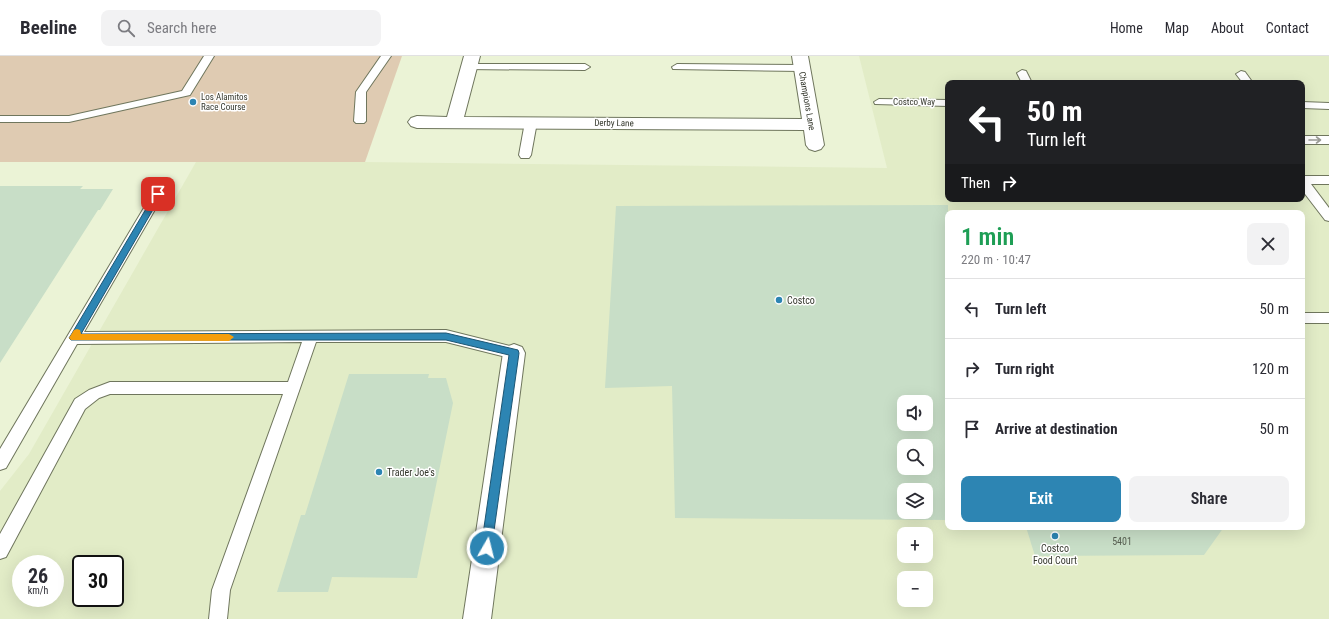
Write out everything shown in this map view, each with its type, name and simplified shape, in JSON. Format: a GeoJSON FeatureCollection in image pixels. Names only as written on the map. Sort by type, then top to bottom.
{"type":"FeatureCollection","features":[{"type":"Feature","properties":{"kind":"street"},"geometry":{"type":"LineString","coordinates":[[454,121],[471,61]]}},
{"type":"Feature","properties":{"kind":"street","name":"Champions Lane"},"geometry":{"type":"LineString","coordinates":[[801,62],[815,145]]}},
{"type":"Feature","properties":{"kind":"street","name":"Derby Lane"},"geometry":{"type":"LineString","coordinates":[[417,122],[454,121],[812,125]]}},
{"type":"Feature","properties":{"kind":"street"},"geometry":{"type":"LineString","coordinates":[[477,619],[514,353]]}},
{"type":"Feature","properties":{"kind":"lane"},"geometry":{"type":"LineString","coordinates":[[0,119],[69,119],[186,93],[208,56]]}},
{"type":"Feature","properties":{"kind":"lane"},"geometry":{"type":"LineString","coordinates":[[360,121],[361,92],[386,56]]}},
{"type":"Feature","properties":{"kind":"lane"},"geometry":{"type":"LineString","coordinates":[[471,61],[585,67]]}},
{"type":"Feature","properties":{"kind":"lane"},"geometry":{"type":"LineString","coordinates":[[678,67],[801,62]]}},
{"type":"Feature","properties":{"kind":"lane"},"geometry":{"type":"LineString","coordinates":[[1022,73],[1026,80]]}},
{"type":"Feature","properties":{"kind":"lane"},"geometry":{"type":"LineString","coordinates":[[1241,74],[1246,80]]}},
{"type":"Feature","properties":{"kind":"lane","name":"Costco Way"},"geometry":{"type":"LineString","coordinates":[[879,102],[945,102]]}},
{"type":"Feature","properties":{"kind":"lane"},"geometry":{"type":"LineString","coordinates":[[1305,105],[1329,106]]}},
{"type":"Feature","properties":{"kind":"lane"},"geometry":{"type":"LineString","coordinates":[[525,155],[530,122]]}},
{"type":"Feature","properties":{"kind":"lane"},"geometry":{"type":"LineString","coordinates":[[1305,140],[1329,140]]}},
{"type":"Feature","properties":{"kind":"lane"},"geometry":{"type":"LineString","coordinates":[[1305,180],[1329,180]]}},
{"type":"Feature","properties":{"kind":"lane"},"geometry":{"type":"LineString","coordinates":[[1305,184],[1329,217]]}},
{"type":"Feature","properties":{"kind":"lane"},"geometry":{"type":"LineString","coordinates":[[0,463],[158,194]]}},
{"type":"Feature","properties":{"kind":"lane"},"geometry":{"type":"LineString","coordinates":[[1305,318],[1329,318]]}},
{"type":"Feature","properties":{"kind":"lane"},"geometry":{"type":"LineString","coordinates":[[74,338],[446,336],[514,353]]}},
{"type":"Feature","properties":{"kind":"lane"},"geometry":{"type":"LineString","coordinates":[[218,619],[221,590],[311,337]]}},
{"type":"Feature","properties":{"kind":"lane"},"geometry":{"type":"LineString","coordinates":[[0,551],[80,404],[94,394],[110,388],[293,388]]}},
{"type":"Feature","properties":{"kind":"shaded area","name":"Los Alamitos Race Course"},"geometry":{"type":"Polygon","coordinates":[[[0,56],[402,56],[365,162],[0,162],[0,56]]]}},
{"type":"Feature","properties":{"kind":"shaded area"},"geometry":{"type":"Polygon","coordinates":[[[859,56],[1329,56],[1329,619],[0,619],[0,491],[29,454],[196,162],[365,162],[887,168],[859,56]]]}},
{"type":"Feature","properties":{"kind":"building"},"geometry":{"type":"Polygon","coordinates":[[[0,186],[83,186],[80,189],[113,189],[0,363],[0,186]]]}},
{"type":"Feature","properties":{"kind":"building","name":"Costco"},"geometry":{"type":"Polygon","coordinates":[[[948,205],[948,210],[945,210],[945,520],[675,518],[672,386],[605,388],[616,206],[948,205]]]}},
{"type":"Feature","properties":{"kind":"building"},"geometry":{"type":"Polygon","coordinates":[[[349,374],[429,374],[428,378],[446,378],[453,403],[417,578],[332,577],[328,592],[277,592],[301,515],[305,515],[349,374]]]}},
{"type":"Feature","properties":{"kind":"building"},"geometry":{"type":"Polygon","coordinates":[[[1027,530],[1222,530],[1204,555],[1035,556],[1027,530]]]}},
{"type":"Feature","properties":{"kind":"slow traffic"},"geometry":{"type":"LineString","coordinates":[[77,333],[74,338],[229,337]]}},
{"type":"Feature","properties":{"kind":"place","name":"Los Alamitos Race Course"},"geometry":{"type":"Point","coordinates":[193,102]}},
{"type":"Feature","properties":{"kind":"place","name":"Costco"},"geometry":{"type":"Point","coordinates":[779,300]}},
{"type":"Feature","properties":{"kind":"place","name":"Trader Joe's"},"geometry":{"type":"Point","coordinates":[379,472]}},
{"type":"Feature","properties":{"kind":"place","name":"Costco Food Court"},"geometry":{"type":"Point","coordinates":[1055,536]}},
{"type":"Feature","properties":{"kind":"route"},"geometry":{"type":"LineString","coordinates":[[158,194],[74,338],[446,336],[514,353],[487,548]]}}]}
